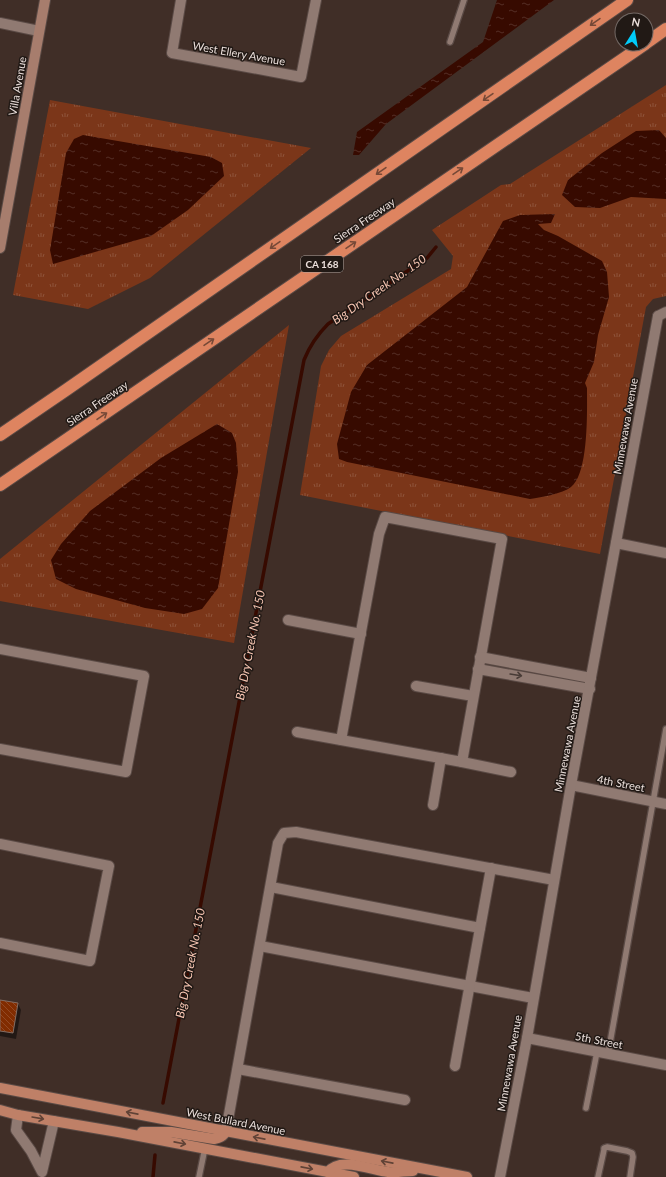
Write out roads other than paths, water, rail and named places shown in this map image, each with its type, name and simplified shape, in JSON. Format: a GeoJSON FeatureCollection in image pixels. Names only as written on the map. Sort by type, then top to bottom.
{"type":"FeatureCollection","features":[{"type":"Feature","properties":{"kind":"highway"},"geometry":{"type":"LineString","coordinates":[[0,435],[627,0]]}},
{"type":"Feature","properties":{"kind":"highway","name":"Sierra Freeway"},"geometry":{"type":"LineString","coordinates":[[654,38],[666,29]]}},
{"type":"Feature","properties":{"kind":"highway","name":"Sierra Freeway"},"geometry":{"type":"LineString","coordinates":[[0,485],[633,52]]}},
{"type":"Feature","properties":{"kind":"highway"},"geometry":{"type":"LineString","coordinates":[[0,495],[79,431]]}},
{"type":"Feature","properties":{"kind":"main road","name":"Villa Avenue"},"geometry":{"type":"LineString","coordinates":[[0,248],[45,0]]}},
{"type":"Feature","properties":{"kind":"main road","name":"West Bullard Avenue"},"geometry":{"type":"LineString","coordinates":[[0,1088],[467,1177]]}},
{"type":"Feature","properties":{"kind":"main road"},"geometry":{"type":"LineString","coordinates":[[0,1112],[205,1148],[327,1174],[354,1177]]}},
{"type":"Feature","properties":{"kind":"main road"},"geometry":{"type":"LineString","coordinates":[[118,1132],[171,1132],[214,1139],[224,1135],[226,1131]]}},
{"type":"Feature","properties":{"kind":"main road"},"geometry":{"type":"LineString","coordinates":[[327,1174],[334,1166],[344,1164],[389,1172],[427,1170]]}},
{"type":"Feature","properties":{"kind":"street","name":"West Ellery Avenue"},"geometry":{"type":"LineString","coordinates":[[181,0],[172,53],[302,77],[316,0]]}},
{"type":"Feature","properties":{"kind":"street"},"geometry":{"type":"LineString","coordinates":[[0,23],[39,31]]}},
{"type":"Feature","properties":{"kind":"street","name":"Minnewawa Avenue"},"geometry":{"type":"LineString","coordinates":[[500,1177],[527,1038],[571,785],[616,544],[662,314]]}},
{"type":"Feature","properties":{"kind":"street"},"geometry":{"type":"LineString","coordinates":[[341,740],[379,534],[386,517],[502,539],[462,762]]}},
{"type":"Feature","properties":{"kind":"street"},"geometry":{"type":"LineString","coordinates":[[616,544],[666,553]]}},
{"type":"Feature","properties":{"kind":"street"},"geometry":{"type":"LineString","coordinates":[[288,620],[361,634]]}},
{"type":"Feature","properties":{"kind":"street"},"geometry":{"type":"LineString","coordinates":[[0,650],[144,676],[126,772],[0,749]]}},
{"type":"Feature","properties":{"kind":"street"},"geometry":{"type":"LineString","coordinates":[[480,657],[591,678]]}},
{"type":"Feature","properties":{"kind":"street"},"geometry":{"type":"LineString","coordinates":[[536,678],[538,668]]}},
{"type":"Feature","properties":{"kind":"street"},"geometry":{"type":"LineString","coordinates":[[478,669],[536,678],[590,689]]}},
{"type":"Feature","properties":{"kind":"street"},"geometry":{"type":"LineString","coordinates":[[416,686],[473,696]]}},
{"type":"Feature","properties":{"kind":"street"},"geometry":{"type":"LineString","coordinates":[[297,732],[511,772]]}},
{"type":"Feature","properties":{"kind":"street"},"geometry":{"type":"LineString","coordinates":[[433,805],[442,758]]}},
{"type":"Feature","properties":{"kind":"street","name":"4th Street"},"geometry":{"type":"LineString","coordinates":[[571,785],[666,804]]}},
{"type":"Feature","properties":{"kind":"street"},"geometry":{"type":"LineString","coordinates":[[226,1131],[278,843],[284,833],[296,832],[554,880]]}},
{"type":"Feature","properties":{"kind":"street"},"geometry":{"type":"LineString","coordinates":[[0,844],[109,866],[90,961],[0,943]]}},
{"type":"Feature","properties":{"kind":"street"},"geometry":{"type":"LineString","coordinates":[[455,1066],[491,868]]}},
{"type":"Feature","properties":{"kind":"street"},"geometry":{"type":"LineString","coordinates":[[271,887],[480,928]]}},
{"type":"Feature","properties":{"kind":"street"},"geometry":{"type":"LineString","coordinates":[[260,946],[534,998]]}},
{"type":"Feature","properties":{"kind":"street","name":"5th Street"},"geometry":{"type":"LineString","coordinates":[[527,1038],[666,1065]]}},
{"type":"Feature","properties":{"kind":"street"},"geometry":{"type":"LineString","coordinates":[[238,1069],[405,1100]]}},
{"type":"Feature","properties":{"kind":"street"},"geometry":{"type":"LineString","coordinates":[[18,1115],[16,1130],[32,1150],[42,1174]]}},
{"type":"Feature","properties":{"kind":"street"},"geometry":{"type":"LineString","coordinates":[[42,1174],[54,1121]]}},
{"type":"Feature","properties":{"kind":"lane"},"geometry":{"type":"LineString","coordinates":[[450,42],[464,0]]}},
{"type":"Feature","properties":{"kind":"lane"},"geometry":{"type":"LineString","coordinates":[[608,1054],[666,729]]}},
{"type":"Feature","properties":{"kind":"lane"},"geometry":{"type":"LineString","coordinates":[[586,1108],[597,1052]]}},
{"type":"Feature","properties":{"kind":"lane"},"geometry":{"type":"LineString","coordinates":[[598,1177],[604,1148],[607,1147],[632,1153],[633,1157],[630,1177]]}},
{"type":"Feature","properties":{"kind":"lane"},"geometry":{"type":"LineString","coordinates":[[199,1177],[205,1148]]}},
{"type":"Feature","properties":{"kind":"water"},"geometry":{"type":"Polygon","coordinates":[[[497,0],[554,0],[386,124],[359,155],[353,155],[357,132],[483,42],[497,0]]]}},
{"type":"Feature","properties":{"kind":"water"},"geometry":{"type":"Polygon","coordinates":[[[659,130],[666,138],[666,199],[631,197],[600,208],[575,207],[562,195],[568,180],[602,153],[636,131],[659,130]]]}},
{"type":"Feature","properties":{"kind":"water"},"geometry":{"type":"Polygon","coordinates":[[[83,135],[211,157],[222,163],[224,176],[188,210],[151,236],[53,264],[50,250],[66,153],[74,139],[83,135]]]}},
{"type":"Feature","properties":{"kind":"water"},"geometry":{"type":"Polygon","coordinates":[[[555,214],[551,223],[538,224],[544,230],[558,236],[602,261],[607,272],[609,297],[598,335],[594,362],[585,383],[587,388],[587,411],[584,455],[577,480],[571,487],[557,493],[530,499],[347,462],[339,459],[337,444],[351,392],[367,365],[467,287],[503,221],[520,215],[555,214]]]}},
{"type":"Feature","properties":{"kind":"water"},"geometry":{"type":"Polygon","coordinates":[[[217,424],[232,433],[236,443],[238,472],[218,588],[202,609],[184,614],[145,608],[76,589],[56,579],[51,560],[61,544],[90,511],[161,458],[217,424]]]}},
{"type":"Feature","properties":{"kind":"waterway","name":"Big Dry Creek No. 150"},"geometry":{"type":"LineString","coordinates":[[163,1103],[304,360],[314,340],[328,324],[427,258],[436,247]]}},
{"type":"Feature","properties":{"kind":"waterway","name":"Big Dry Creek No. 150"},"geometry":{"type":"LineString","coordinates":[[153,1177],[155,1155]]}}]}
